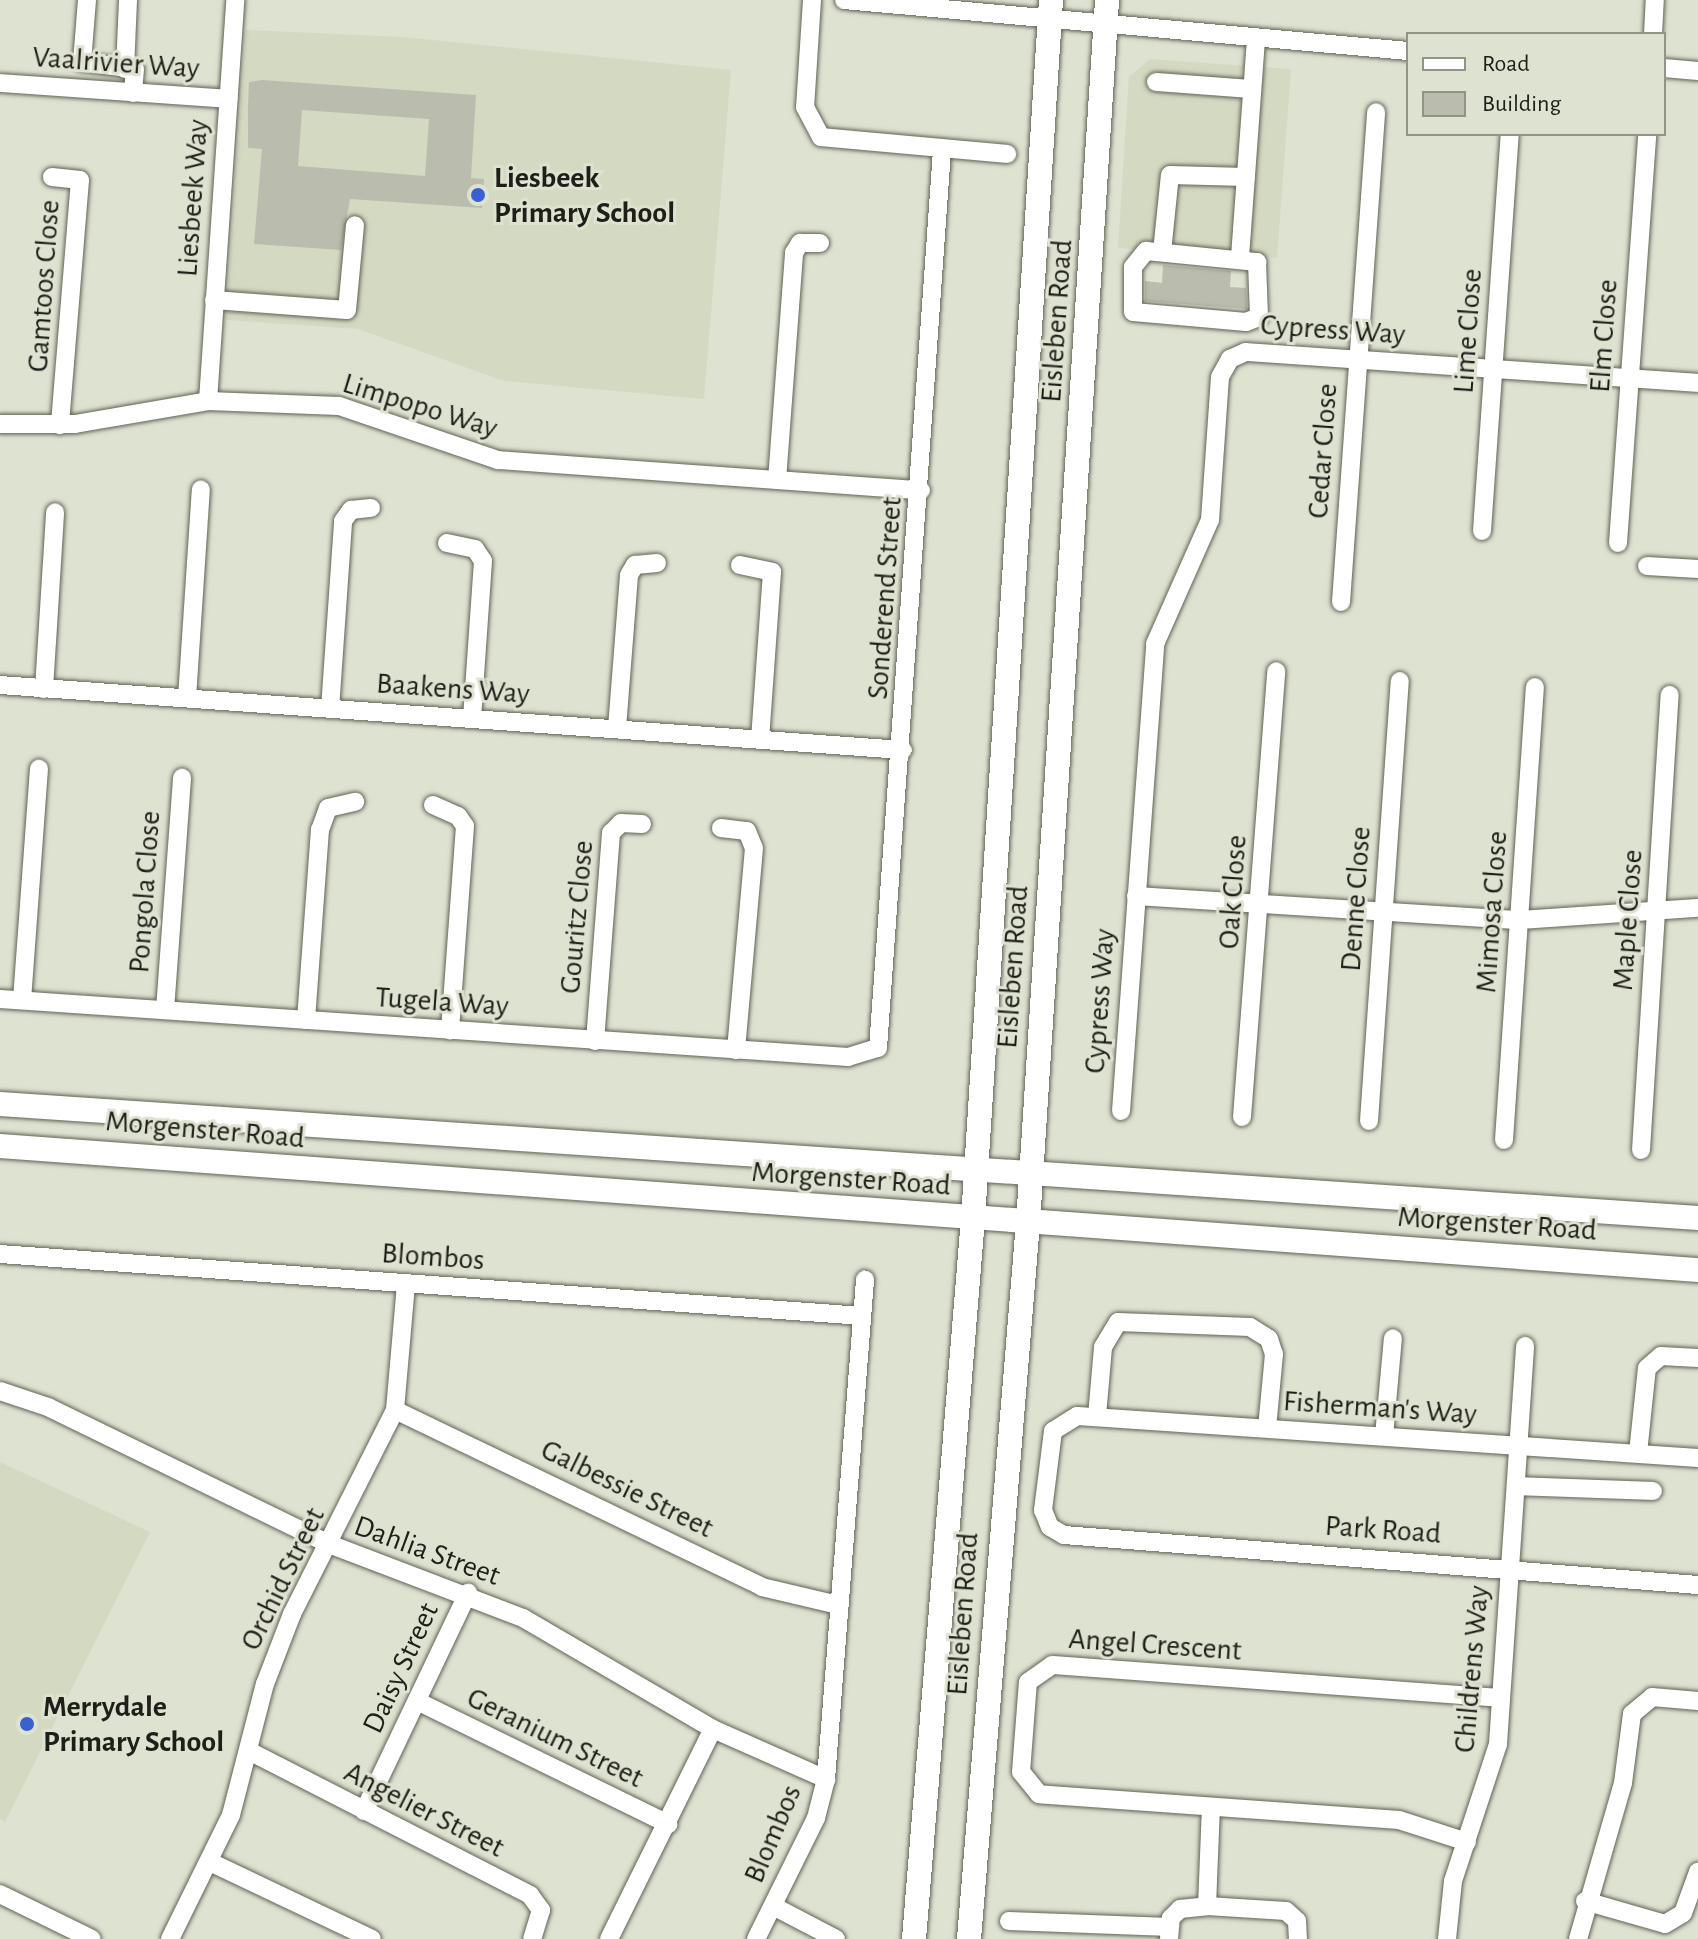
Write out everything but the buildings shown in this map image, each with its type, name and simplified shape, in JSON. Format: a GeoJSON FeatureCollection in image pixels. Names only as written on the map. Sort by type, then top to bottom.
{"type":"FeatureCollection","features":[{"type":"Feature","properties":{"kind":"main road","name":"Eisleben Road"},"geometry":{"type":"LineString","coordinates":[[969,1939],[1028,1223],[1107,0]]}},
{"type":"Feature","properties":{"kind":"main road","name":"Eisleben Road"},"geometry":{"type":"LineString","coordinates":[[914,1939],[973,1219],[1051,11]]}},
{"type":"Feature","properties":{"kind":"main road","name":"Morgenster Road"},"geometry":{"type":"LineString","coordinates":[[0,1104],[976,1166],[1698,1218]]}},
{"type":"Feature","properties":{"kind":"main road","name":"Morgenster Road"},"geometry":{"type":"LineString","coordinates":[[0,1146],[1698,1270]]}},
{"type":"Feature","properties":{"kind":"street"},"geometry":{"type":"LineString","coordinates":[[87,0],[82,62],[137,69]]}},
{"type":"Feature","properties":{"kind":"street"},"geometry":{"type":"LineString","coordinates":[[128,0],[137,69],[133,93]]}},
{"type":"Feature","properties":{"kind":"street","name":"Liesbeek Way"},"geometry":{"type":"LineString","coordinates":[[208,401],[235,0]]}},
{"type":"Feature","properties":{"kind":"street"},"geometry":{"type":"LineString","coordinates":[[812,0],[805,107],[810,126],[834,142],[1007,154]]}},
{"type":"Feature","properties":{"kind":"street"},"geometry":{"type":"LineString","coordinates":[[844,0],[1051,11],[1105,27],[1406,51]]}},
{"type":"Feature","properties":{"kind":"street"},"geometry":{"type":"LineString","coordinates":[[1653,32],[1655,0]]}},
{"type":"Feature","properties":{"kind":"street"},"geometry":{"type":"LineString","coordinates":[[1240,257],[1256,40]]}},
{"type":"Feature","properties":{"kind":"street"},"geometry":{"type":"LineString","coordinates":[[1666,68],[1698,71]]}},
{"type":"Feature","properties":{"kind":"street"},"geometry":{"type":"LineString","coordinates":[[1156,82],[1252,89]]}},
{"type":"Feature","properties":{"kind":"street","name":"Vaalrivier Way"},"geometry":{"type":"LineString","coordinates":[[0,83],[228,99]]}},
{"type":"Feature","properties":{"kind":"street","name":"Cedar Close"},"geometry":{"type":"LineString","coordinates":[[1341,602],[1376,112]]}},
{"type":"Feature","properties":{"kind":"street","name":"Lime Close"},"geometry":{"type":"LineString","coordinates":[[1482,531],[1510,136]]}},
{"type":"Feature","properties":{"kind":"street","name":"Elm Close"},"geometry":{"type":"LineString","coordinates":[[1618,543],[1647,136]]}},
{"type":"Feature","properties":{"kind":"street","name":"Sonderend Street"},"geometry":{"type":"LineString","coordinates":[[878,1048],[903,750],[942,151]]}},
{"type":"Feature","properties":{"kind":"street"},"geometry":{"type":"LineString","coordinates":[[1162,252],[1170,175],[1246,177]]}},
{"type":"Feature","properties":{"kind":"street","name":"Gamtoos Close"},"geometry":{"type":"LineString","coordinates":[[52,177],[80,180],[60,425]]}},
{"type":"Feature","properties":{"kind":"street"},"geometry":{"type":"LineString","coordinates":[[214,300],[347,310],[355,225]]}},
{"type":"Feature","properties":{"kind":"street"},"geometry":{"type":"LineString","coordinates":[[777,480],[794,253],[800,243],[820,243]]}},
{"type":"Feature","properties":{"kind":"street"},"geometry":{"type":"LineString","coordinates":[[1146,251],[1240,257],[1262,267],[1256,321],[1133,312],[1136,259],[1146,251]]}},
{"type":"Feature","properties":{"kind":"street","name":"Cypress Way"},"geometry":{"type":"LineString","coordinates":[[1121,1111],[1155,644],[1210,520],[1220,377],[1230,359],[1246,352],[1698,383]]}},
{"type":"Feature","properties":{"kind":"street","name":"Limpopo Way"},"geometry":{"type":"LineString","coordinates":[[0,424],[60,425],[208,401],[346,407],[498,460],[921,490]]}},
{"type":"Feature","properties":{"kind":"street"},"geometry":{"type":"LineString","coordinates":[[187,698],[201,489]]}},
{"type":"Feature","properties":{"kind":"street"},"geometry":{"type":"LineString","coordinates":[[330,709],[343,521],[351,510],[371,508]]}},
{"type":"Feature","properties":{"kind":"street"},"geometry":{"type":"LineString","coordinates":[[44,689],[55,512]]}},
{"type":"Feature","properties":{"kind":"street"},"geometry":{"type":"LineString","coordinates":[[447,543],[475,549],[483,561],[472,718]]}},
{"type":"Feature","properties":{"kind":"street"},"geometry":{"type":"LineString","coordinates":[[617,728],[629,575],[635,565],[657,563]]}},
{"type":"Feature","properties":{"kind":"street"},"geometry":{"type":"LineString","coordinates":[[740,565],[772,572],[760,738]]}},
{"type":"Feature","properties":{"kind":"street"},"geometry":{"type":"LineString","coordinates":[[1647,566],[1698,569]]}},
{"type":"Feature","properties":{"kind":"street","name":"Oak Close"},"geometry":{"type":"LineString","coordinates":[[1242,1117],[1276,671]]}},
{"type":"Feature","properties":{"kind":"street","name":"Denne Close"},"geometry":{"type":"LineString","coordinates":[[1369,1121],[1400,681]]}},
{"type":"Feature","properties":{"kind":"street","name":"Baakens Way"},"geometry":{"type":"LineString","coordinates":[[0,685],[903,750]]}},
{"type":"Feature","properties":{"kind":"street","name":"Mimosa Close"},"geometry":{"type":"LineString","coordinates":[[1504,1140],[1535,687]]}},
{"type":"Feature","properties":{"kind":"street","name":"Maple Close"},"geometry":{"type":"LineString","coordinates":[[1641,1150],[1670,695]]}},
{"type":"Feature","properties":{"kind":"street"},"geometry":{"type":"LineString","coordinates":[[22,1000],[39,769]]}},
{"type":"Feature","properties":{"kind":"street","name":"Pongola Close"},"geometry":{"type":"LineString","coordinates":[[165,1010],[182,778]]}},
{"type":"Feature","properties":{"kind":"street"},"geometry":{"type":"LineString","coordinates":[[306,1020],[320,830],[328,808],[355,802]]}},
{"type":"Feature","properties":{"kind":"street"},"geometry":{"type":"LineString","coordinates":[[433,805],[458,816],[465,826],[450,1030]]}},
{"type":"Feature","properties":{"kind":"street","name":"Gouritz Close"},"geometry":{"type":"LineString","coordinates":[[595,1041],[611,833],[621,823],[642,824]]}},
{"type":"Feature","properties":{"kind":"street"},"geometry":{"type":"LineString","coordinates":[[721,828],[747,831],[754,848],[736,1050]]}},
{"type":"Feature","properties":{"kind":"street","name":"Cypress Way"},"geometry":{"type":"LineString","coordinates":[[1136,896],[1520,920],[1658,908],[1698,908]]}},
{"type":"Feature","properties":{"kind":"street","name":"Tugela Way"},"geometry":{"type":"LineString","coordinates":[[0,999],[848,1057],[878,1048]]}},
{"type":"Feature","properties":{"kind":"street","name":"Blombos"},"geometry":{"type":"LineString","coordinates":[[0,1254],[862,1316]]}},
{"type":"Feature","properties":{"kind":"street","name":"Blombos"},"geometry":{"type":"LineString","coordinates":[[756,1939],[816,1818],[826,1779],[865,1280]]}},
{"type":"Feature","properties":{"kind":"street","name":"Orchid Street"},"geometry":{"type":"LineString","coordinates":[[170,1939],[210,1862],[249,1751],[273,1660],[395,1410],[406,1284]]}},
{"type":"Feature","properties":{"kind":"street"},"geometry":{"type":"LineString","coordinates":[[1097,1416],[1103,1347],[1118,1322],[1250,1327],[1269,1339],[1274,1354],[1267,1428]]}},
{"type":"Feature","properties":{"kind":"street"},"geometry":{"type":"LineString","coordinates":[[1384,1436],[1393,1338]]}},
{"type":"Feature","properties":{"kind":"street","name":"Childrens Way"},"geometry":{"type":"LineString","coordinates":[[1447,1939],[1450,1899],[1495,1756],[1525,1346]]}},
{"type":"Feature","properties":{"kind":"street"},"geometry":{"type":"LineString","coordinates":[[1638,1453],[1647,1368],[1661,1356],[1698,1358]]}},
{"type":"Feature","properties":{"kind":"street","name":"Dahlia Street"},"geometry":{"type":"LineString","coordinates":[[0,1391],[48,1407],[329,1544],[468,1593],[582,1647],[713,1729],[826,1779]]}},
{"type":"Feature","properties":{"kind":"street","name":"Galbessie Street"},"geometry":{"type":"LineString","coordinates":[[395,1410],[762,1587],[838,1605]]}},
{"type":"Feature","properties":{"kind":"street","name":"Fisherman's Way"},"geometry":{"type":"LineString","coordinates":[[1064,1535],[1050,1527],[1043,1510],[1050,1440],[1059,1422],[1097,1416],[1698,1458]]}},
{"type":"Feature","properties":{"kind":"street"},"geometry":{"type":"LineString","coordinates":[[1516,1486],[1653,1491]]}},
{"type":"Feature","properties":{"kind":"street","name":"Park Road"},"geometry":{"type":"LineString","coordinates":[[1064,1535],[1510,1567],[1698,1585]]}},
{"type":"Feature","properties":{"kind":"street","name":"Daisy Street"},"geometry":{"type":"LineString","coordinates":[[364,1811],[468,1593]]}},
{"type":"Feature","properties":{"kind":"street","name":"Angel Crescent"},"geometry":{"type":"LineString","coordinates":[[1467,1842],[1399,1820],[1033,1792],[1021,1772],[1031,1676],[1052,1665],[1501,1698]]}},
{"type":"Feature","properties":{"kind":"street"},"geometry":{"type":"LineString","coordinates":[[1578,1939],[1585,1901],[1623,1783],[1636,1706],[1652,1697],[1698,1701]]}},
{"type":"Feature","properties":{"kind":"street","name":"Geranium Street"},"geometry":{"type":"LineString","coordinates":[[417,1701],[668,1824]]}},
{"type":"Feature","properties":{"kind":"street"},"geometry":{"type":"LineString","coordinates":[[609,1939],[713,1729]]}},
{"type":"Feature","properties":{"kind":"street","name":"Angelier Street"},"geometry":{"type":"LineString","coordinates":[[249,1751],[530,1895],[541,1910],[532,1939]]}},
{"type":"Feature","properties":{"kind":"street"},"geometry":{"type":"LineString","coordinates":[[1207,1906],[1211,1807]]}},
{"type":"Feature","properties":{"kind":"street"},"geometry":{"type":"LineString","coordinates":[[210,1862],[372,1939]]}},
{"type":"Feature","properties":{"kind":"street"},"geometry":{"type":"LineString","coordinates":[[1585,1901],[1665,1924],[1683,1913],[1698,1872]]}},
{"type":"Feature","properties":{"kind":"street"},"geometry":{"type":"LineString","coordinates":[[0,1894],[92,1939]]}},
{"type":"Feature","properties":{"kind":"street"},"geometry":{"type":"LineString","coordinates":[[773,1906],[836,1939]]}},
{"type":"Feature","properties":{"kind":"street"},"geometry":{"type":"LineString","coordinates":[[1009,1921],[1169,1933],[1180,1909],[1207,1906],[1286,1911],[1297,1921],[1298,1939]]}},
{"type":"Feature","properties":{"kind":"shaded area","name":"Liesbeek Primary School"},"geometry":{"type":"Polygon","coordinates":[[[246,30],[403,37],[731,70],[704,399],[504,381],[358,329],[226,320],[246,30]]]}},
{"type":"Feature","properties":{"kind":"shaded area"},"geometry":{"type":"Polygon","coordinates":[[[1150,59],[1291,69],[1277,258],[1118,248],[1129,77],[1150,59]]]}},
{"type":"Feature","properties":{"kind":"shaded area","name":"Merrydale Primary School"},"geometry":{"type":"Polygon","coordinates":[[[0,1462],[150,1532],[5,1822],[0,1819],[0,1462]]]}},
{"type":"Feature","properties":{"kind":"place","name":"Liesbeek Primary School"},"geometry":{"type":"Point","coordinates":[478,195]}},
{"type":"Feature","properties":{"kind":"place","name":"Merrydale Primary School"},"geometry":{"type":"Point","coordinates":[27,1724]}}]}
